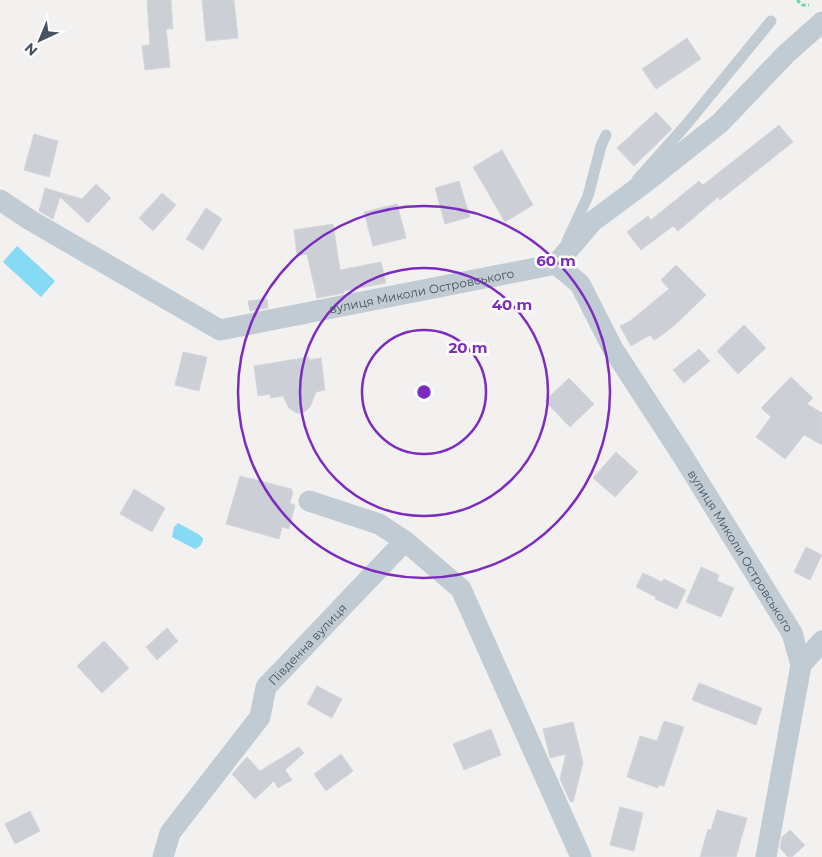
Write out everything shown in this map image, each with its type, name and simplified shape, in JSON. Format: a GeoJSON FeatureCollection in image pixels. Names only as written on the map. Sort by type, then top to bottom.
{"type":"FeatureCollection","features":[{"type":"Feature","properties":{"kind":"street"},"geometry":{"type":"LineString","coordinates":[[556,264],[593,221],[720,123],[786,54],[822,22]]}},
{"type":"Feature","properties":{"kind":"street","name":"вулиця Миколи Островського"},"geometry":{"type":"LineString","coordinates":[[0,200],[30,220],[220,330],[556,264],[580,284],[613,349],[792,633],[801,665]]}},
{"type":"Feature","properties":{"kind":"street"},"geometry":{"type":"LineString","coordinates":[[309,501],[379,524],[405,541],[461,589],[581,857]]}},
{"type":"Feature","properties":{"kind":"street","name":"Південна вулиця"},"geometry":{"type":"LineString","coordinates":[[163,857],[170,833],[260,717],[266,687],[405,541]]}},
{"type":"Feature","properties":{"kind":"street"},"geometry":{"type":"LineString","coordinates":[[766,857],[801,665],[822,641]]}},
{"type":"Feature","properties":{"kind":"lane"},"geometry":{"type":"LineString","coordinates":[[622,199],[643,172],[686,125],[771,21]]}},
{"type":"Feature","properties":{"kind":"lane"},"geometry":{"type":"LineString","coordinates":[[556,264],[588,196],[601,146],[606,135]]}},
{"type":"Feature","properties":{"kind":"water"},"geometry":{"type":"Polygon","coordinates":[[[17,246],[55,281],[41,297],[3,262],[17,246]]]}},
{"type":"Feature","properties":{"kind":"water"},"geometry":{"type":"Polygon","coordinates":[[[178,523],[203,538],[202,544],[195,549],[172,537],[174,527],[178,523]]]}},
{"type":"Feature","properties":{"kind":"building"},"geometry":{"type":"Polygon","coordinates":[[[147,0],[171,0],[173,29],[166,29],[170,67],[145,70],[142,46],[150,45],[147,0]]]}},
{"type":"Feature","properties":{"kind":"building"},"geometry":{"type":"Polygon","coordinates":[[[202,0],[234,0],[238,38],[206,41],[202,0]]]}},
{"type":"Feature","properties":{"kind":"building"},"geometry":{"type":"Polygon","coordinates":[[[687,38],[701,59],[656,89],[642,69],[687,38]]]}},
{"type":"Feature","properties":{"kind":"building"},"geometry":{"type":"Polygon","coordinates":[[[656,112],[672,129],[634,166],[617,148],[656,112]]]}},
{"type":"Feature","properties":{"kind":"building"},"geometry":{"type":"Polygon","coordinates":[[[779,125],[793,142],[720,200],[718,197],[678,231],[673,226],[641,250],[627,232],[648,216],[651,220],[699,181],[703,185],[779,125]]]}},
{"type":"Feature","properties":{"kind":"building"},"geometry":{"type":"Polygon","coordinates":[[[34,134],[58,141],[49,177],[24,170],[34,134]]]}},
{"type":"Feature","properties":{"kind":"building"},"geometry":{"type":"Polygon","coordinates":[[[502,150],[533,205],[505,222],[473,167],[502,150]]]}},
{"type":"Feature","properties":{"kind":"building"},"geometry":{"type":"Polygon","coordinates":[[[459,181],[470,217],[445,224],[435,188],[459,181]]]}},
{"type":"Feature","properties":{"kind":"building"},"geometry":{"type":"Polygon","coordinates":[[[96,184],[111,198],[88,223],[60,197],[53,219],[39,211],[45,188],[82,199],[96,184]]]}},
{"type":"Feature","properties":{"kind":"building"},"geometry":{"type":"Polygon","coordinates":[[[162,193],[176,205],[153,231],[139,218],[162,193]]]}},
{"type":"Feature","properties":{"kind":"building"},"geometry":{"type":"Polygon","coordinates":[[[397,204],[406,238],[373,246],[364,212],[397,204]]]}},
{"type":"Feature","properties":{"kind":"building"},"geometry":{"type":"Polygon","coordinates":[[[206,208],[222,219],[203,250],[186,239],[206,208]]]}},
{"type":"Feature","properties":{"kind":"building"},"geometry":{"type":"Polygon","coordinates":[[[333,224],[340,270],[381,262],[386,283],[317,298],[307,254],[297,256],[294,230],[333,224]]]}},
{"type":"Feature","properties":{"kind":"building"},"geometry":{"type":"Polygon","coordinates":[[[676,265],[706,295],[675,325],[658,338],[654,340],[650,335],[631,346],[620,326],[630,321],[669,289],[661,280],[676,265]]]}},
{"type":"Feature","properties":{"kind":"building"},"geometry":{"type":"Polygon","coordinates":[[[267,299],[268,308],[250,311],[248,301],[267,299]]]}},
{"type":"Feature","properties":{"kind":"building"},"geometry":{"type":"Polygon","coordinates":[[[744,325],[766,348],[738,374],[717,351],[744,325]]]}},
{"type":"Feature","properties":{"kind":"building"},"geometry":{"type":"Polygon","coordinates":[[[699,349],[710,361],[684,383],[673,370],[699,349]]]}},
{"type":"Feature","properties":{"kind":"building"},"geometry":{"type":"Polygon","coordinates":[[[183,352],[207,357],[199,391],[175,385],[183,352]]]}},
{"type":"Feature","properties":{"kind":"building"},"geometry":{"type":"Polygon","coordinates":[[[309,357],[309,360],[321,358],[325,390],[316,392],[310,407],[306,411],[297,413],[293,411],[289,408],[283,396],[271,398],[270,394],[258,396],[254,366],[309,357]]]}},
{"type":"Feature","properties":{"kind":"building"},"geometry":{"type":"Polygon","coordinates":[[[791,377],[813,398],[807,404],[822,413],[822,445],[804,435],[785,459],[756,437],[771,417],[761,408],[791,377]]]}},
{"type":"Feature","properties":{"kind":"building"},"geometry":{"type":"Polygon","coordinates":[[[569,378],[594,404],[570,427],[545,401],[569,378]]]}},
{"type":"Feature","properties":{"kind":"building"},"geometry":{"type":"Polygon","coordinates":[[[616,452],[638,472],[615,497],[593,478],[616,452]]]}},
{"type":"Feature","properties":{"kind":"building"},"geometry":{"type":"Polygon","coordinates":[[[240,476],[292,489],[290,503],[295,505],[289,529],[282,527],[279,539],[226,524],[240,476]]]}},
{"type":"Feature","properties":{"kind":"building"},"geometry":{"type":"Polygon","coordinates":[[[134,489],[165,508],[152,532],[120,514],[134,489]]]}},
{"type":"Feature","properties":{"kind":"building"},"geometry":{"type":"Polygon","coordinates":[[[806,547],[822,555],[810,580],[794,572],[806,547]]]}},
{"type":"Feature","properties":{"kind":"building"},"geometry":{"type":"Polygon","coordinates":[[[701,567],[719,575],[717,581],[734,588],[721,617],[686,602],[701,567]]]}},
{"type":"Feature","properties":{"kind":"building"},"geometry":{"type":"Polygon","coordinates":[[[643,573],[662,582],[664,579],[686,590],[677,609],[655,599],[656,597],[636,587],[643,573]]]}},
{"type":"Feature","properties":{"kind":"building"},"geometry":{"type":"Polygon","coordinates":[[[167,628],[178,641],[157,660],[146,647],[167,628]]]}},
{"type":"Feature","properties":{"kind":"building"},"geometry":{"type":"Polygon","coordinates":[[[104,641],[129,668],[102,693],[77,666],[104,641]]]}},
{"type":"Feature","properties":{"kind":"building"},"geometry":{"type":"Polygon","coordinates":[[[699,683],[762,708],[756,725],[692,700],[699,683]]]}},
{"type":"Feature","properties":{"kind":"building"},"geometry":{"type":"Polygon","coordinates":[[[317,686],[342,699],[332,718],[307,704],[317,686]]]}},
{"type":"Feature","properties":{"kind":"building"},"geometry":{"type":"Polygon","coordinates":[[[664,721],[684,727],[664,786],[659,785],[658,788],[627,777],[640,736],[657,741],[664,721]]]}},
{"type":"Feature","properties":{"kind":"building"},"geometry":{"type":"Polygon","coordinates":[[[573,722],[583,763],[573,802],[570,801],[560,779],[566,754],[550,758],[543,729],[573,722]]]}},
{"type":"Feature","properties":{"kind":"building"},"geometry":{"type":"Polygon","coordinates":[[[491,729],[501,755],[464,770],[453,744],[491,729]]]}},
{"type":"Feature","properties":{"kind":"building"},"geometry":{"type":"Polygon","coordinates":[[[299,747],[304,753],[285,770],[292,780],[278,788],[274,781],[255,799],[232,774],[247,757],[260,771],[299,747]]]}},
{"type":"Feature","properties":{"kind":"building"},"geometry":{"type":"Polygon","coordinates":[[[341,754],[353,771],[326,791],[314,774],[341,754]]]}},
{"type":"Feature","properties":{"kind":"building"},"geometry":{"type":"Polygon","coordinates":[[[620,807],[643,813],[634,851],[610,845],[620,807]]]}},
{"type":"Feature","properties":{"kind":"building"},"geometry":{"type":"Polygon","coordinates":[[[717,810],[747,818],[736,857],[700,857],[708,829],[711,830],[717,810]]]}},
{"type":"Feature","properties":{"kind":"building"},"geometry":{"type":"Polygon","coordinates":[[[30,811],[40,831],[15,844],[5,824],[30,811]]]}},
{"type":"Feature","properties":{"kind":"building"},"geometry":{"type":"Polygon","coordinates":[[[790,830],[805,845],[792,857],[788,857],[780,848],[782,837],[790,830]]]}}]}
